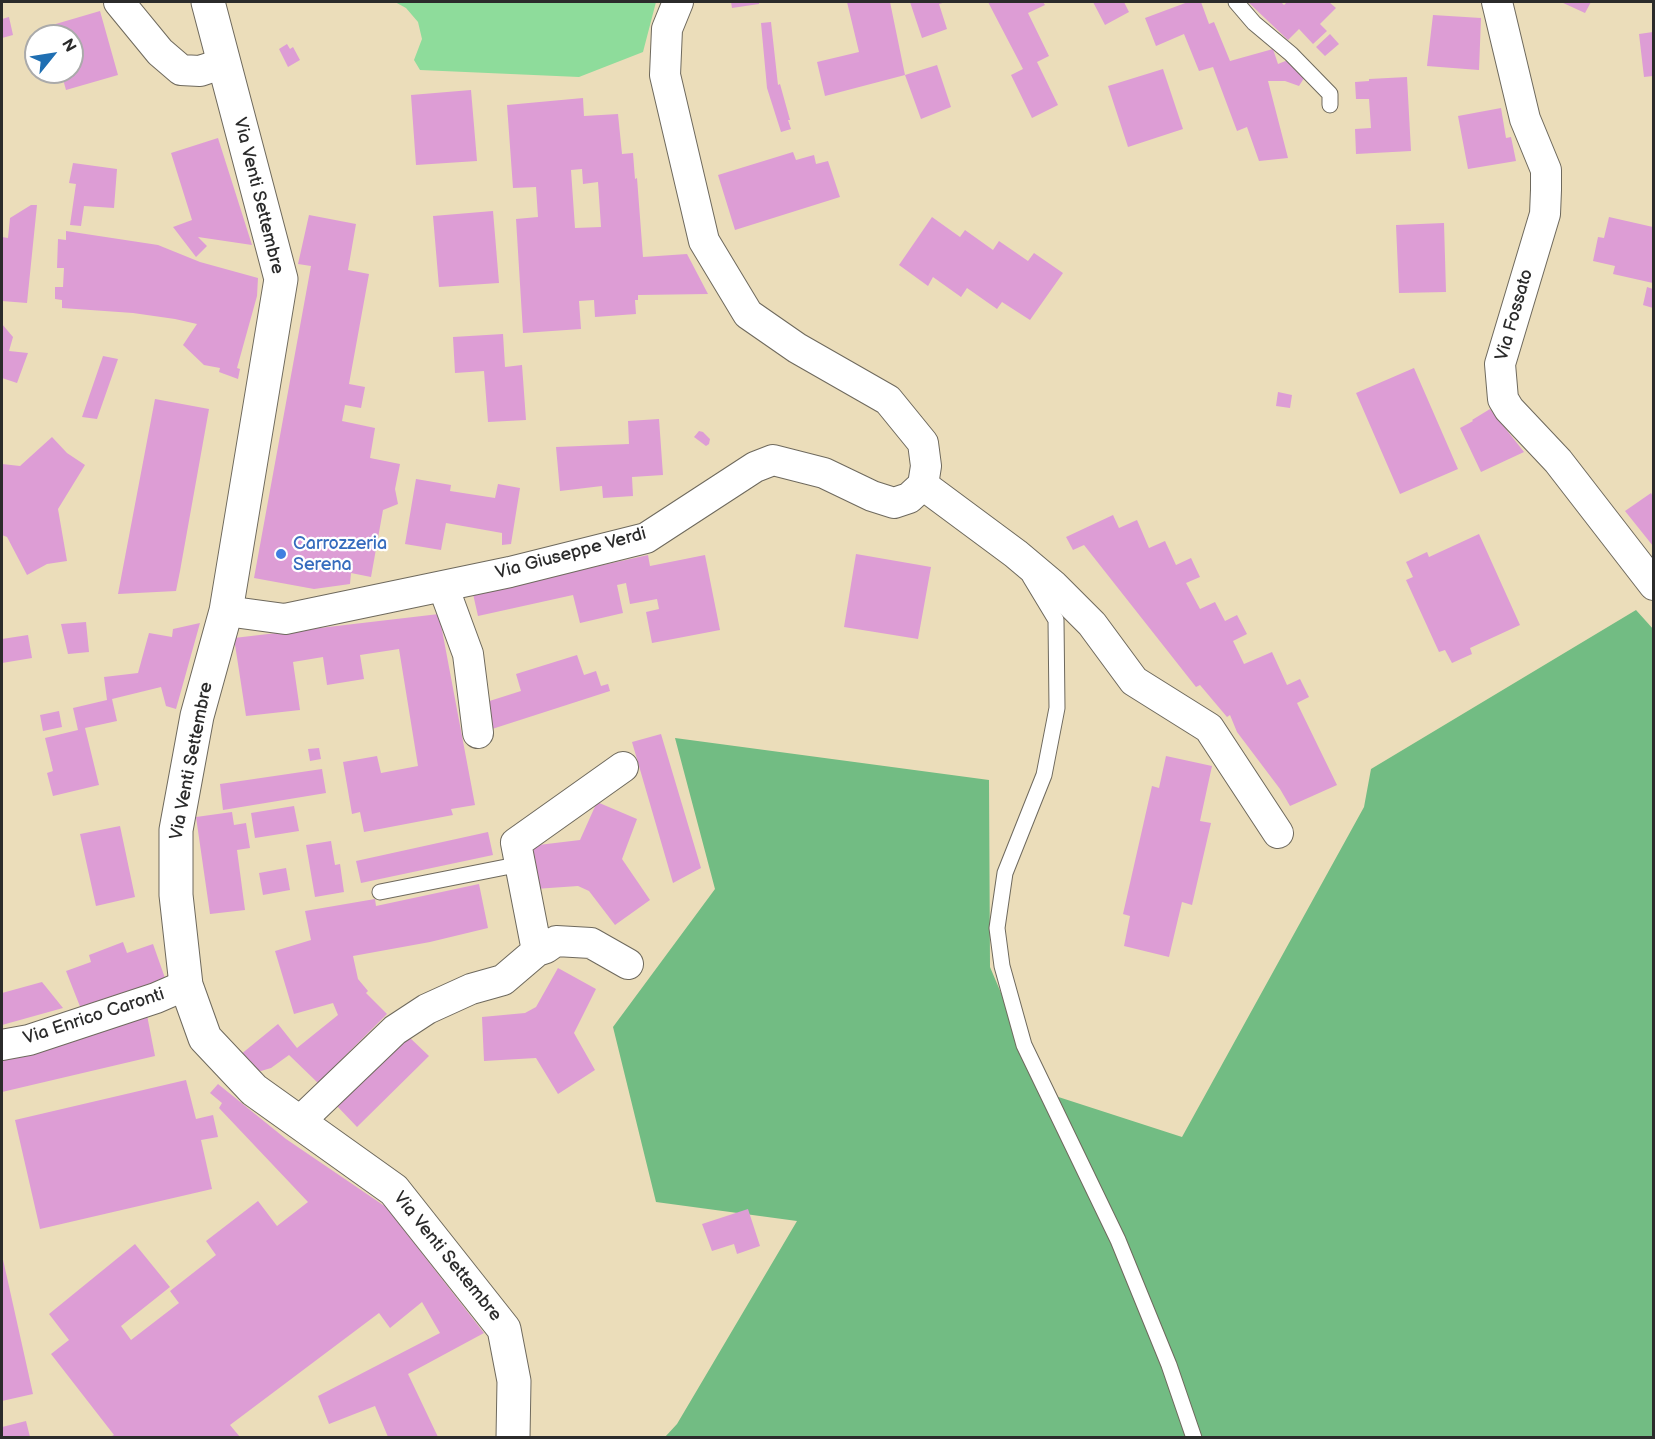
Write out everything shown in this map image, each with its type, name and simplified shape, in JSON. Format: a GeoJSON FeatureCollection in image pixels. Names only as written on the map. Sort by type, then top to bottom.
{"type":"FeatureCollection","features":[{"type":"Feature","properties":{"kind":"street"},"geometry":{"type":"LineString","coordinates":[[119,2],[160,52],[181,69],[200,71],[224,63]]}},
{"type":"Feature","properties":{"kind":"street","name":"Via Venti Settembre"},"geometry":{"type":"LineString","coordinates":[[208,2],[281,279],[226,611],[197,716],[176,830],[176,896],[186,985],[205,1038],[254,1090],[394,1190],[504,1329],[514,1381],[513,1437]]}},
{"type":"Feature","properties":{"kind":"street"},"geometry":{"type":"LineString","coordinates":[[678,2],[667,29],[665,75],[704,241],[748,314],[797,348],[888,400],[923,443],[926,466],[923,485],[1016,554],[1054,586],[1092,624],[1134,681],[1209,728],[1278,833]]}},
{"type":"Feature","properties":{"kind":"street","name":"Via Fossato"},"geometry":{"type":"LineString","coordinates":[[1497,2],[1525,119],[1546,170],[1545,214],[1500,364],[1503,399],[1509,409],[1558,461],[1653,585]]}},
{"type":"Feature","properties":{"kind":"street","name":"Via Giuseppe Verdi"},"geometry":{"type":"LineString","coordinates":[[226,611],[285,619],[510,572],[646,538],[755,467],[773,460],[824,473],[872,496],[894,502],[909,498],[923,485]]}},
{"type":"Feature","properties":{"kind":"street"},"geometry":{"type":"LineString","coordinates":[[443,586],[468,654],[478,733]]}},
{"type":"Feature","properties":{"kind":"street"},"geometry":{"type":"LineString","coordinates":[[537,951],[516,843],[623,767]]}},
{"type":"Feature","properties":{"kind":"street"},"geometry":{"type":"LineString","coordinates":[[298,1122],[395,1030],[427,1009],[471,989],[503,980],[537,951],[556,941],[591,943],[628,964]]}},
{"type":"Feature","properties":{"kind":"street","name":"Via Enrico Caronti"},"geometry":{"type":"LineString","coordinates":[[2,1045],[29,1040],[156,998],[186,985]]}},
{"type":"Feature","properties":{"kind":"lane"},"geometry":{"type":"LineString","coordinates":[[1236,2],[1254,23],[1291,54],[1330,94],[1330,105]]}},
{"type":"Feature","properties":{"kind":"lane"},"geometry":{"type":"LineString","coordinates":[[1016,554],[1056,620],[1057,708],[1044,775],[1005,873],[997,928],[1002,966],[1024,1045],[1119,1240],[1169,1365],[1194,1437]]}},
{"type":"Feature","properties":{"kind":"lane"},"geometry":{"type":"LineString","coordinates":[[380,892],[521,864]]}},
{"type":"Feature","properties":{"kind":"green space"},"geometry":{"type":"Polygon","coordinates":[[[395,2],[656,2],[643,52],[579,77],[420,70],[414,60],[422,39],[418,22],[406,8],[395,2]]]}},
{"type":"Feature","properties":{"kind":"green space"},"geometry":{"type":"Polygon","coordinates":[[[1636,610],[1654,630],[1653,1437],[665,1437],[677,1424],[797,1221],[656,1202],[613,1027],[715,889],[675,738],[989,780],[990,967],[1043,1092],[1182,1137],[1364,807],[1371,769],[1636,610]]]}},
{"type":"Feature","properties":{"kind":"building"},"geometry":{"type":"Polygon","coordinates":[[[731,2],[759,2],[759,4],[732,8],[731,2]]]}},
{"type":"Feature","properties":{"kind":"building"},"geometry":{"type":"Polygon","coordinates":[[[847,2],[890,2],[905,75],[825,96],[817,62],[859,52],[847,2]]]}},
{"type":"Feature","properties":{"kind":"building"},"geometry":{"type":"Polygon","coordinates":[[[910,2],[946,2],[939,4],[947,29],[922,38],[910,2]]]}},
{"type":"Feature","properties":{"kind":"building"},"geometry":{"type":"Polygon","coordinates":[[[988,2],[1043,2],[1045,5],[1028,13],[1049,56],[1037,62],[1058,105],[1032,118],[1011,75],[1023,69],[988,2]]]}},
{"type":"Feature","properties":{"kind":"building"},"geometry":{"type":"Polygon","coordinates":[[[1093,2],[1124,2],[1129,12],[1105,25],[1093,2]]]}},
{"type":"Feature","properties":{"kind":"building"},"geometry":{"type":"Polygon","coordinates":[[[1188,2],[1201,2],[1209,24],[1214,22],[1230,61],[1273,49],[1278,64],[1288,60],[1306,75],[1299,86],[1285,81],[1268,81],[1288,158],[1259,161],[1247,127],[1237,131],[1213,67],[1199,71],[1184,34],[1156,46],[1145,18],[1188,2]]]}},
{"type":"Feature","properties":{"kind":"building"},"geometry":{"type":"Polygon","coordinates":[[[1248,2],[1281,2],[1284,5],[1287,2],[1329,2],[1336,8],[1320,24],[1327,31],[1313,44],[1299,29],[1288,40],[1248,2]]]}},
{"type":"Feature","properties":{"kind":"building"},"geometry":{"type":"Polygon","coordinates":[[[1561,2],[1591,2],[1585,13],[1561,2]]]}},
{"type":"Feature","properties":{"kind":"building"},"geometry":{"type":"Polygon","coordinates":[[[100,11],[118,75],[66,90],[64,84],[84,84],[84,24],[56,24],[100,11]]]}},
{"type":"Feature","properties":{"kind":"building"},"geometry":{"type":"Polygon","coordinates":[[[1433,15],[1481,18],[1479,70],[1427,66],[1433,15]]]}},
{"type":"Feature","properties":{"kind":"building"},"geometry":{"type":"Polygon","coordinates":[[[9,17],[13,35],[2,38],[2,19],[9,17]]]}},
{"type":"Feature","properties":{"kind":"building"},"geometry":{"type":"Polygon","coordinates":[[[771,22],[778,85],[780,84],[791,129],[781,132],[767,88],[761,23],[771,22]]]}},
{"type":"Feature","properties":{"kind":"building"},"geometry":{"type":"Polygon","coordinates":[[[1653,32],[1653,76],[1644,77],[1639,34],[1653,32]]]}},
{"type":"Feature","properties":{"kind":"building"},"geometry":{"type":"Polygon","coordinates":[[[1330,34],[1339,44],[1325,56],[1316,47],[1330,34]]]}},
{"type":"Feature","properties":{"kind":"building"},"geometry":{"type":"Polygon","coordinates":[[[287,44],[290,49],[293,47],[300,60],[288,67],[279,49],[287,44]]]}},
{"type":"Feature","properties":{"kind":"building"},"geometry":{"type":"Polygon","coordinates":[[[937,65],[951,107],[921,119],[905,75],[937,65]]]}},
{"type":"Feature","properties":{"kind":"building"},"geometry":{"type":"Polygon","coordinates":[[[1163,69],[1183,129],[1128,147],[1108,86],[1163,69]]]}},
{"type":"Feature","properties":{"kind":"building"},"geometry":{"type":"Polygon","coordinates":[[[1407,77],[1411,151],[1356,154],[1355,129],[1371,128],[1369,99],[1356,99],[1355,82],[1407,77]]]}},
{"type":"Feature","properties":{"kind":"building"},"geometry":{"type":"Polygon","coordinates":[[[471,90],[477,161],[416,165],[411,95],[471,90]]]}},
{"type":"Feature","properties":{"kind":"building"},"geometry":{"type":"Polygon","coordinates":[[[583,98],[584,116],[618,114],[622,154],[633,153],[643,257],[687,254],[708,294],[638,295],[638,300],[635,300],[636,314],[595,317],[594,300],[579,301],[581,329],[523,333],[516,219],[538,217],[536,187],[513,188],[507,105],[583,98]],[[582,169],[571,170],[575,228],[601,227],[598,182],[583,184],[582,169]]]}},
{"type":"Feature","properties":{"kind":"building"},"geometry":{"type":"Polygon","coordinates":[[[1501,108],[1506,138],[1511,137],[1516,161],[1468,169],[1458,116],[1501,108]]]}},
{"type":"Feature","properties":{"kind":"building"},"geometry":{"type":"Polygon","coordinates":[[[218,138],[252,245],[198,237],[207,246],[196,257],[173,227],[192,220],[171,153],[218,138]]]}},
{"type":"Feature","properties":{"kind":"building"},"geometry":{"type":"Polygon","coordinates":[[[793,152],[796,160],[814,155],[816,164],[828,161],[840,197],[735,230],[718,175],[793,152]]]}},
{"type":"Feature","properties":{"kind":"building"},"geometry":{"type":"Polygon","coordinates":[[[73,163],[117,169],[114,208],[84,206],[81,226],[70,225],[76,184],[69,183],[73,163]]]}},
{"type":"Feature","properties":{"kind":"building"},"geometry":{"type":"Polygon","coordinates":[[[31,205],[37,205],[27,303],[2,301],[2,237],[8,238],[10,218],[31,205]]]}},
{"type":"Feature","properties":{"kind":"building"},"geometry":{"type":"Polygon","coordinates":[[[493,211],[499,283],[439,287],[433,216],[493,211]]]}},
{"type":"Feature","properties":{"kind":"building"},"geometry":{"type":"Polygon","coordinates":[[[309,215],[356,224],[348,270],[369,274],[349,384],[365,387],[361,408],[345,405],[342,421],[375,428],[370,458],[400,464],[395,489],[398,504],[383,510],[371,577],[351,573],[350,584],[314,589],[254,578],[311,266],[298,264],[309,215]]]}},
{"type":"Feature","properties":{"kind":"building"},"geometry":{"type":"Polygon","coordinates":[[[932,217],[960,237],[965,230],[993,250],[999,241],[1028,261],[1034,253],[1063,273],[1030,320],[1002,302],[997,309],[967,288],[961,297],[933,277],[928,286],[899,265],[932,217]]]}},
{"type":"Feature","properties":{"kind":"building"},"geometry":{"type":"Polygon","coordinates":[[[1609,217],[1653,227],[1653,283],[1613,274],[1615,266],[1593,261],[1598,237],[1604,238],[1609,217]]]}},
{"type":"Feature","properties":{"kind":"building"},"geometry":{"type":"Polygon","coordinates":[[[1444,223],[1446,292],[1399,293],[1396,225],[1444,223]]]}},
{"type":"Feature","properties":{"kind":"building"},"geometry":{"type":"Polygon","coordinates":[[[66,231],[158,245],[200,262],[258,278],[257,296],[237,368],[240,369],[238,379],[219,372],[220,368],[204,365],[183,345],[197,324],[133,313],[62,308],[62,300],[55,299],[55,287],[63,287],[64,268],[57,268],[58,239],[66,240],[66,231]]]}},
{"type":"Feature","properties":{"kind":"building"},"geometry":{"type":"Polygon","coordinates":[[[1647,287],[1653,289],[1653,308],[1643,305],[1647,287]]]}},
{"type":"Feature","properties":{"kind":"building"},"geometry":{"type":"Polygon","coordinates":[[[2,324],[13,337],[9,351],[28,353],[17,383],[2,378],[2,324]]]}},
{"type":"Feature","properties":{"kind":"building"},"geometry":{"type":"Polygon","coordinates":[[[503,334],[505,367],[522,365],[526,420],[488,422],[484,371],[455,373],[453,337],[503,334]]]}},
{"type":"Feature","properties":{"kind":"building"},"geometry":{"type":"Polygon","coordinates":[[[103,356],[118,359],[97,419],[82,417],[103,356]]]}},
{"type":"Feature","properties":{"kind":"building"},"geometry":{"type":"Polygon","coordinates":[[[1414,368],[1458,469],[1400,494],[1356,393],[1414,368]]]}},
{"type":"Feature","properties":{"kind":"building"},"geometry":{"type":"Polygon","coordinates":[[[1278,392],[1292,395],[1290,408],[1276,406],[1278,392]]]}},
{"type":"Feature","properties":{"kind":"building"},"geometry":{"type":"Polygon","coordinates":[[[155,399],[209,409],[180,571],[176,591],[118,594],[155,399]]]}},
{"type":"Feature","properties":{"kind":"building"},"geometry":{"type":"Polygon","coordinates":[[[1490,409],[1524,452],[1481,472],[1460,428],[1490,409]]]}},
{"type":"Feature","properties":{"kind":"building"},"geometry":{"type":"Polygon","coordinates":[[[659,419],[663,475],[632,477],[633,496],[603,498],[602,486],[560,491],[556,447],[629,444],[628,421],[659,419]]]}},
{"type":"Feature","properties":{"kind":"building"},"geometry":{"type":"Polygon","coordinates":[[[699,431],[710,439],[706,446],[694,437],[699,431]]]}},
{"type":"Feature","properties":{"kind":"building"},"geometry":{"type":"Polygon","coordinates":[[[52,437],[67,453],[85,465],[58,509],[67,561],[47,564],[27,575],[7,537],[2,535],[2,464],[20,466],[52,437]]]}},
{"type":"Feature","properties":{"kind":"building"},"geometry":{"type":"Polygon","coordinates":[[[416,479],[451,485],[450,491],[495,498],[498,484],[520,488],[511,544],[502,545],[502,533],[446,523],[441,550],[405,544],[416,479]]]}},
{"type":"Feature","properties":{"kind":"building"},"geometry":{"type":"Polygon","coordinates":[[[1651,493],[1653,497],[1653,546],[1625,511],[1651,493]]]}},
{"type":"Feature","properties":{"kind":"building"},"geometry":{"type":"Polygon","coordinates":[[[1113,515],[1119,528],[1137,520],[1149,548],[1165,541],[1176,565],[1191,558],[1200,577],[1186,583],[1200,609],[1215,602],[1225,621],[1237,615],[1247,634],[1233,641],[1244,664],[1272,652],[1287,685],[1300,679],[1309,697],[1297,703],[1337,785],[1290,806],[1237,732],[1230,715],[1227,717],[1200,685],[1196,687],[1084,545],[1073,550],[1066,537],[1113,515]]]}},
{"type":"Feature","properties":{"kind":"building"},"geometry":{"type":"Polygon","coordinates":[[[1479,534],[1520,625],[1470,648],[1472,654],[1452,663],[1445,650],[1439,652],[1406,580],[1413,577],[1406,562],[1427,552],[1429,557],[1479,534]]]}},
{"type":"Feature","properties":{"kind":"building"},"geometry":{"type":"Polygon","coordinates":[[[856,554],[931,567],[918,639],[844,627],[856,554]]]}},
{"type":"Feature","properties":{"kind":"building"},"geometry":{"type":"Polygon","coordinates":[[[648,555],[650,566],[705,555],[720,630],[652,643],[646,612],[659,609],[657,599],[630,604],[626,583],[617,585],[623,613],[580,623],[573,595],[478,616],[473,594],[648,555]]]}},
{"type":"Feature","properties":{"kind":"building"},"geometry":{"type":"Polygon","coordinates":[[[439,614],[475,805],[451,809],[453,815],[364,832],[360,812],[352,814],[343,762],[377,756],[381,773],[418,766],[399,649],[360,655],[364,679],[327,685],[323,657],[293,662],[300,710],[246,716],[234,638],[439,614]]]}},
{"type":"Feature","properties":{"kind":"building"},"geometry":{"type":"Polygon","coordinates":[[[86,622],[89,652],[68,654],[61,624],[86,622]]]}},
{"type":"Feature","properties":{"kind":"building"},"geometry":{"type":"Polygon","coordinates":[[[200,623],[176,709],[166,706],[161,687],[112,699],[117,721],[85,728],[99,785],[53,796],[47,773],[53,771],[45,738],[78,730],[73,708],[107,700],[104,677],[138,673],[149,633],[172,637],[173,629],[200,623]]]}},
{"type":"Feature","properties":{"kind":"building"},"geometry":{"type":"Polygon","coordinates":[[[28,635],[32,658],[2,663],[2,639],[28,635]]]}},
{"type":"Feature","properties":{"kind":"building"},"geometry":{"type":"Polygon","coordinates":[[[577,655],[584,675],[596,671],[601,686],[608,684],[610,691],[489,730],[480,704],[521,691],[516,674],[577,655]]]}},
{"type":"Feature","properties":{"kind":"building"},"geometry":{"type":"Polygon","coordinates":[[[59,711],[62,727],[43,731],[40,715],[59,711]]]}},
{"type":"Feature","properties":{"kind":"building"},"geometry":{"type":"Polygon","coordinates":[[[661,734],[701,868],[673,883],[632,742],[661,734]]]}},
{"type":"Feature","properties":{"kind":"building"},"geometry":{"type":"Polygon","coordinates":[[[319,748],[321,759],[310,761],[308,749],[319,748]]]}},
{"type":"Feature","properties":{"kind":"building"},"geometry":{"type":"Polygon","coordinates":[[[1166,756],[1212,766],[1200,821],[1211,823],[1192,905],[1182,902],[1169,957],[1124,946],[1130,916],[1123,914],[1152,786],[1159,788],[1166,756]]]}},
{"type":"Feature","properties":{"kind":"building"},"geometry":{"type":"Polygon","coordinates":[[[322,769],[326,793],[223,810],[220,784],[322,769]]]}},
{"type":"Feature","properties":{"kind":"building"},"geometry":{"type":"Polygon","coordinates":[[[597,802],[637,819],[622,859],[650,900],[615,925],[589,891],[578,886],[535,889],[530,846],[580,840],[597,802]]]}},
{"type":"Feature","properties":{"kind":"building"},"geometry":{"type":"Polygon","coordinates":[[[294,806],[299,831],[255,838],[251,813],[294,806]]]}},
{"type":"Feature","properties":{"kind":"building"},"geometry":{"type":"Polygon","coordinates":[[[232,812],[234,825],[246,823],[250,848],[237,850],[245,910],[210,914],[196,817],[232,812]]]}},
{"type":"Feature","properties":{"kind":"building"},"geometry":{"type":"Polygon","coordinates":[[[120,826],[135,897],[96,906],[80,834],[120,826]]]}},
{"type":"Feature","properties":{"kind":"building"},"geometry":{"type":"Polygon","coordinates":[[[488,832],[493,855],[361,883],[356,861],[488,832]]]}},
{"type":"Feature","properties":{"kind":"building"},"geometry":{"type":"Polygon","coordinates":[[[331,841],[335,865],[340,864],[344,892],[315,897],[306,845],[331,841]]]}},
{"type":"Feature","properties":{"kind":"building"},"geometry":{"type":"Polygon","coordinates":[[[286,868],[290,890],[263,895],[259,873],[286,868]]]}},
{"type":"Feature","properties":{"kind":"building"},"geometry":{"type":"Polygon","coordinates":[[[479,884],[488,928],[430,942],[353,956],[358,979],[368,991],[366,993],[387,1014],[318,1083],[289,1055],[271,1068],[261,1071],[254,1069],[240,1055],[278,1024],[297,1048],[338,1015],[333,1003],[294,1014],[275,951],[311,940],[305,911],[375,899],[376,906],[479,884]]]}},
{"type":"Feature","properties":{"kind":"building"},"geometry":{"type":"Polygon","coordinates":[[[123,942],[127,953],[153,944],[165,978],[81,1009],[66,971],[91,962],[89,955],[123,942]]]}},
{"type":"Feature","properties":{"kind":"building"},"geometry":{"type":"Polygon","coordinates":[[[558,968],[596,989],[574,1033],[595,1070],[558,1094],[536,1058],[484,1061],[482,1017],[525,1013],[536,1007],[558,968]]]}},
{"type":"Feature","properties":{"kind":"building"},"geometry":{"type":"Polygon","coordinates":[[[42,982],[63,1008],[2,1025],[2,993],[42,982]]]}},
{"type":"Feature","properties":{"kind":"building"},"geometry":{"type":"Polygon","coordinates":[[[146,1010],[155,1056],[2,1092],[2,1052],[146,1010]]]}},
{"type":"Feature","properties":{"kind":"building"},"geometry":{"type":"Polygon","coordinates":[[[408,1036],[429,1056],[357,1127],[337,1106],[408,1036]]]}},
{"type":"Feature","properties":{"kind":"building"},"geometry":{"type":"Polygon","coordinates":[[[186,1080],[196,1119],[213,1115],[218,1137],[201,1140],[212,1189],[40,1229],[15,1120],[186,1080]]]}},
{"type":"Feature","properties":{"kind":"building"},"geometry":{"type":"Polygon","coordinates":[[[218,1084],[286,1139],[386,1207],[484,1333],[408,1374],[438,1437],[388,1437],[375,1406],[329,1424],[318,1396],[440,1333],[422,1302],[390,1328],[379,1313],[230,1425],[240,1437],[113,1437],[114,1435],[51,1354],[69,1340],[49,1314],[135,1244],[170,1287],[121,1326],[131,1340],[179,1303],[170,1291],[216,1255],[206,1241],[258,1201],[277,1226],[308,1202],[219,1108],[222,1103],[210,1093],[218,1084]]]}},
{"type":"Feature","properties":{"kind":"building"},"geometry":{"type":"Polygon","coordinates":[[[748,1209],[760,1246],[737,1254],[734,1244],[712,1251],[702,1224],[748,1209]]]}},
{"type":"Feature","properties":{"kind":"building"},"geometry":{"type":"Polygon","coordinates":[[[2,1255],[33,1394],[2,1401],[2,1255]]]}},
{"type":"Feature","properties":{"kind":"building"},"geometry":{"type":"Polygon","coordinates":[[[26,1421],[30,1437],[2,1437],[2,1427],[26,1421]]]}},
{"type":"Feature","properties":{"kind":"place","name":"Carrozzeria Serena"},"geometry":{"type":"Point","coordinates":[281,554]}}]}
